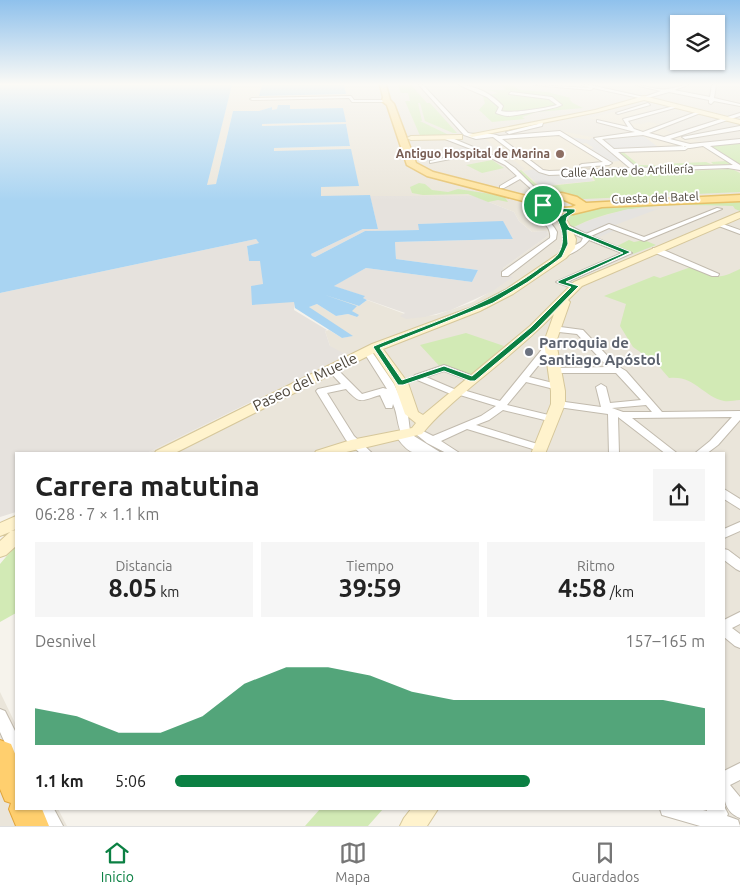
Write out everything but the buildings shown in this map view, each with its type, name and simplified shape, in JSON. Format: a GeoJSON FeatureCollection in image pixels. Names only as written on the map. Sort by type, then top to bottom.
{"type":"FeatureCollection","features":[{"type":"Feature","properties":{"kind":"highway"},"geometry":{"type":"LineString","coordinates":[[0,754],[15,788]]}},
{"type":"Feature","properties":{"kind":"highway"},"geometry":{"type":"LineString","coordinates":[[25,810],[33,826]]}},
{"type":"Feature","properties":{"kind":"main road"},"geometry":{"type":"LineString","coordinates":[[401,124],[411,139]]}},
{"type":"Feature","properties":{"kind":"main road"},"geometry":{"type":"LineString","coordinates":[[405,124],[411,139],[412,164],[420,171],[543,205],[554,210]]}},
{"type":"Feature","properties":{"kind":"main road","name":"Cuesta del Batel"},"geometry":{"type":"LineString","coordinates":[[411,139],[421,164],[431,171],[522,195],[600,200],[739,197]]}},
{"type":"Feature","properties":{"kind":"main road"},"geometry":{"type":"LineString","coordinates":[[543,205],[543,200],[553,197]]}},
{"type":"Feature","properties":{"kind":"main road","name":"Cuesta del Batel"},"geometry":{"type":"LineString","coordinates":[[554,210],[576,210],[602,204],[739,197]]}},
{"type":"Feature","properties":{"kind":"main road"},"geometry":{"type":"LineString","coordinates":[[569,198],[580,203],[582,206],[576,210]]}},
{"type":"Feature","properties":{"kind":"street"},"geometry":{"type":"LineString","coordinates":[[456,124],[467,135],[494,136],[560,133],[609,164],[541,170]]}},
{"type":"Feature","properties":{"kind":"street"},"geometry":{"type":"LineString","coordinates":[[411,139],[447,138],[531,124]]}},
{"type":"Feature","properties":{"kind":"street"},"geometry":{"type":"LineString","coordinates":[[494,136],[541,124]]}},
{"type":"Feature","properties":{"kind":"street"},"geometry":{"type":"LineString","coordinates":[[608,124],[690,146],[708,145]]}},
{"type":"Feature","properties":{"kind":"street"},"geometry":{"type":"LineString","coordinates":[[627,124],[632,130]]}},
{"type":"Feature","properties":{"kind":"street"},"geometry":{"type":"LineString","coordinates":[[636,170],[597,138],[644,133],[666,124]]}},
{"type":"Feature","properties":{"kind":"street"},"geometry":{"type":"LineString","coordinates":[[664,139],[706,124]]}},
{"type":"Feature","properties":{"kind":"street"},"geometry":{"type":"LineString","coordinates":[[716,124],[735,129],[740,133]]}},
{"type":"Feature","properties":{"kind":"street"},"geometry":{"type":"LineString","coordinates":[[650,126],[658,128]]}},
{"type":"Feature","properties":{"kind":"street"},"geometry":{"type":"LineString","coordinates":[[685,138],[735,129]]}},
{"type":"Feature","properties":{"kind":"street"},"geometry":{"type":"LineString","coordinates":[[707,130],[730,138]]}},
{"type":"Feature","properties":{"kind":"street"},"geometry":{"type":"LineString","coordinates":[[494,136],[560,131]]}},
{"type":"Feature","properties":{"kind":"street"},"geometry":{"type":"LineString","coordinates":[[644,133],[662,149]]}},
{"type":"Feature","properties":{"kind":"street"},"geometry":{"type":"LineString","coordinates":[[675,135],[708,145],[732,164]]}},
{"type":"Feature","properties":{"kind":"street","name":"Calle Adarve de Artillería"},"geometry":{"type":"LineString","coordinates":[[494,136],[541,170],[555,174],[732,164],[740,168]]}},
{"type":"Feature","properties":{"kind":"street"},"geometry":{"type":"LineString","coordinates":[[447,138],[506,163],[534,190],[553,197]]}},
{"type":"Feature","properties":{"kind":"street"},"geometry":{"type":"LineString","coordinates":[[613,151],[662,149],[740,141]]}},
{"type":"Feature","properties":{"kind":"street"},"geometry":{"type":"LineString","coordinates":[[432,162],[479,152]]}},
{"type":"Feature","properties":{"kind":"street"},"geometry":{"type":"LineString","coordinates":[[624,171],[628,166],[627,162]]}},
{"type":"Feature","properties":{"kind":"street"},"geometry":{"type":"LineString","coordinates":[[502,187],[520,176]]}},
{"type":"Feature","properties":{"kind":"street"},"geometry":{"type":"LineString","coordinates":[[531,213],[542,208],[543,205]]}},
{"type":"Feature","properties":{"kind":"street"},"geometry":{"type":"LineString","coordinates":[[531,213],[554,210],[572,241],[578,242],[609,226],[644,239],[719,209]]}},
{"type":"Feature","properties":{"kind":"street"},"geometry":{"type":"LineString","coordinates":[[561,257],[564,248],[565,215],[576,210]]}},
{"type":"Feature","properties":{"kind":"street"},"geometry":{"type":"LineString","coordinates":[[505,274],[554,239],[552,228],[531,213]]}},
{"type":"Feature","properties":{"kind":"street"},"geometry":{"type":"LineString","coordinates":[[328,452],[412,431],[524,337],[575,286],[592,277],[740,215]]}},
{"type":"Feature","properties":{"kind":"street"},"geometry":{"type":"LineString","coordinates":[[718,224],[740,232]]}},
{"type":"Feature","properties":{"kind":"street"},"geometry":{"type":"LineString","coordinates":[[564,227],[627,253],[560,282],[575,286]]}},
{"type":"Feature","properties":{"kind":"street","name":"Paseo del Muelle"},"geometry":{"type":"LineString","coordinates":[[165,452],[372,349],[491,302],[587,238]]}},
{"type":"Feature","properties":{"kind":"street","name":"Paseo del Muelle"},"geometry":{"type":"LineString","coordinates":[[561,257],[572,241]]}},
{"type":"Feature","properties":{"kind":"street"},"geometry":{"type":"LineString","coordinates":[[656,250],[715,274]]}},
{"type":"Feature","properties":{"kind":"street"},"geometry":{"type":"LineString","coordinates":[[431,440],[485,418],[502,406],[547,349],[566,296]]}},
{"type":"Feature","properties":{"kind":"street"},"geometry":{"type":"LineString","coordinates":[[553,329],[580,332],[659,414]]}},
{"type":"Feature","properties":{"kind":"street"},"geometry":{"type":"LineString","coordinates":[[467,426],[539,451],[558,404],[558,387],[550,342]]}},
{"type":"Feature","properties":{"kind":"street"},"geometry":{"type":"LineString","coordinates":[[372,349],[401,383],[412,414],[412,431],[418,452]]}},
{"type":"Feature","properties":{"kind":"street"},"geometry":{"type":"LineString","coordinates":[[372,349],[403,415],[405,431],[412,431],[452,452]]}},
{"type":"Feature","properties":{"kind":"street"},"geometry":{"type":"LineString","coordinates":[[401,383],[444,368],[473,379]]}},
{"type":"Feature","properties":{"kind":"street"},"geometry":{"type":"LineString","coordinates":[[473,379],[444,368],[418,377],[457,392],[553,419]]}},
{"type":"Feature","properties":{"kind":"street"},"geometry":{"type":"LineString","coordinates":[[332,369],[360,398],[383,392],[389,406]]}},
{"type":"Feature","properties":{"kind":"street"},"geometry":{"type":"LineString","coordinates":[[554,371],[618,370]]}},
{"type":"Feature","properties":{"kind":"street"},"geometry":{"type":"LineString","coordinates":[[524,379],[558,387]]}},
{"type":"Feature","properties":{"kind":"street"},"geometry":{"type":"LineString","coordinates":[[347,386],[321,390],[350,438],[366,452]]}},
{"type":"Feature","properties":{"kind":"street"},"geometry":{"type":"LineString","coordinates":[[601,387],[612,411],[614,452]]}},
{"type":"Feature","properties":{"kind":"street"},"geometry":{"type":"LineString","coordinates":[[612,411],[648,402]]}},
{"type":"Feature","properties":{"kind":"street"},"geometry":{"type":"LineString","coordinates":[[558,404],[612,411],[659,414],[739,414]]}},
{"type":"Feature","properties":{"kind":"street"},"geometry":{"type":"LineString","coordinates":[[612,411],[670,452]]}},
{"type":"Feature","properties":{"kind":"street"},"geometry":{"type":"LineString","coordinates":[[702,452],[714,443],[739,414]]}},
{"type":"Feature","properties":{"kind":"street"},"geometry":{"type":"LineString","coordinates":[[412,431],[410,438],[434,452]]}},
{"type":"Feature","properties":{"kind":"street"},"geometry":{"type":"LineString","coordinates":[[725,494],[740,505]]}},
{"type":"Feature","properties":{"kind":"street"},"geometry":{"type":"LineString","coordinates":[[0,524],[15,521]]}},
{"type":"Feature","properties":{"kind":"street"},"geometry":{"type":"LineString","coordinates":[[0,530],[15,522]]}},
{"type":"Feature","properties":{"kind":"street"},"geometry":{"type":"LineString","coordinates":[[725,534],[740,526]]}},
{"type":"Feature","properties":{"kind":"street"},"geometry":{"type":"LineString","coordinates":[[0,551],[15,537]]}},
{"type":"Feature","properties":{"kind":"street"},"geometry":{"type":"LineString","coordinates":[[725,554],[740,566]]}},
{"type":"Feature","properties":{"kind":"street"},"geometry":{"type":"LineString","coordinates":[[725,626],[740,617]]}},
{"type":"Feature","properties":{"kind":"street"},"geometry":{"type":"LineString","coordinates":[[725,628],[740,642]]}},
{"type":"Feature","properties":{"kind":"street"},"geometry":{"type":"LineString","coordinates":[[0,716],[15,747]]}},
{"type":"Feature","properties":{"kind":"street"},"geometry":{"type":"LineString","coordinates":[[725,779],[740,770]]}},
{"type":"Feature","properties":{"kind":"street"},"geometry":{"type":"LineString","coordinates":[[725,792],[740,810]]}},
{"type":"Feature","properties":{"kind":"street"},"geometry":{"type":"LineString","coordinates":[[46,810],[54,826]]}},
{"type":"Feature","properties":{"kind":"street"},"geometry":{"type":"LineString","coordinates":[[412,826],[425,810]]}},
{"type":"Feature","properties":{"kind":"street"},"geometry":{"type":"LineString","coordinates":[[672,810],[732,826]]}},
{"type":"Feature","properties":{"kind":"shaded area"},"geometry":{"type":"Polygon","coordinates":[[[222,124],[230,124],[216,185],[206,185],[222,124]]]}},
{"type":"Feature","properties":{"kind":"shaded area"},"geometry":{"type":"Polygon","coordinates":[[[262,124],[740,124],[740,826],[672,810],[725,810],[725,452],[149,452],[252,402],[330,346],[325,331],[329,330],[342,338],[352,336],[308,307],[317,304],[336,316],[348,314],[357,317],[352,311],[325,295],[359,306],[367,300],[413,317],[436,315],[473,302],[498,287],[512,277],[503,273],[503,268],[549,235],[547,231],[532,232],[519,221],[514,212],[474,196],[321,196],[321,187],[274,151],[274,148],[350,146],[346,124],[262,126],[262,124]]]}},
{"type":"Feature","properties":{"kind":"shaded area"},"geometry":{"type":"Polygon","coordinates":[[[609,124],[665,125],[660,127],[676,135],[710,144],[740,141],[740,173],[732,169],[592,175],[595,181],[539,187],[521,170],[525,169],[484,138],[561,131],[597,138],[642,133],[609,124]]]}},
{"type":"Feature","properties":{"kind":"shaded area"},"geometry":{"type":"Polygon","coordinates":[[[636,134],[645,137],[658,147],[610,151],[620,161],[609,162],[589,149],[594,148],[586,143],[580,144],[569,137],[590,140],[591,138],[636,134]]]}},
{"type":"Feature","properties":{"kind":"shaded area"},"geometry":{"type":"Polygon","coordinates":[[[464,147],[473,152],[427,162],[424,156],[464,147]]]}},
{"type":"Feature","properties":{"kind":"shaded area"},"geometry":{"type":"Polygon","coordinates":[[[535,169],[549,174],[589,174],[593,181],[540,186],[523,171],[535,169]]]}},
{"type":"Feature","properties":{"kind":"shaded area"},"geometry":{"type":"Polygon","coordinates":[[[370,196],[474,196],[514,212],[519,221],[532,232],[547,231],[549,235],[503,268],[503,273],[513,277],[493,291],[451,310],[425,317],[406,319],[400,316],[405,313],[362,298],[364,296],[333,286],[366,268],[472,282],[478,270],[396,259],[395,242],[513,239],[503,222],[419,224],[420,230],[365,231],[315,257],[312,256],[311,254],[363,229],[378,229],[370,196]]]}},
{"type":"Feature","properties":{"kind":"shaded area"},"geometry":{"type":"Polygon","coordinates":[[[628,209],[658,209],[615,225],[620,228],[597,238],[572,228],[594,219],[628,209]]]}},
{"type":"Feature","properties":{"kind":"shaded area"},"geometry":{"type":"Polygon","coordinates":[[[256,239],[260,243],[247,246],[249,261],[261,261],[263,284],[295,302],[294,310],[327,330],[325,331],[330,346],[347,355],[149,452],[15,452],[15,512],[0,517],[0,293],[256,239]]]}},
{"type":"Feature","properties":{"kind":"shaded area"},"geometry":{"type":"Polygon","coordinates":[[[0,692],[15,723],[15,810],[59,810],[67,826],[0,826],[0,692]]]}},
{"type":"Feature","properties":{"kind":"green space"},"geometry":{"type":"Polygon","coordinates":[[[415,124],[425,124],[453,137],[421,138],[415,124]]]}},
{"type":"Feature","properties":{"kind":"green space"},"geometry":{"type":"Polygon","coordinates":[[[431,124],[448,124],[457,133],[431,124]]]}},
{"type":"Feature","properties":{"kind":"green space"},"geometry":{"type":"Polygon","coordinates":[[[740,141],[740,165],[712,147],[714,145],[740,141]]]}},
{"type":"Feature","properties":{"kind":"green space"},"geometry":{"type":"Polygon","coordinates":[[[622,151],[639,165],[659,167],[659,164],[706,162],[713,164],[711,162],[726,161],[731,164],[638,168],[618,152],[622,151]]]}},
{"type":"Feature","properties":{"kind":"green space"},"geometry":{"type":"Polygon","coordinates":[[[492,160],[504,168],[482,173],[466,165],[492,160]]]}},
{"type":"Feature","properties":{"kind":"green space"},"geometry":{"type":"Polygon","coordinates":[[[732,169],[740,173],[740,192],[584,199],[545,194],[536,190],[518,171],[521,170],[539,187],[595,181],[592,175],[732,169]]]}},
{"type":"Feature","properties":{"kind":"green space"},"geometry":{"type":"Polygon","coordinates":[[[419,183],[425,184],[432,190],[448,192],[458,189],[504,196],[508,202],[498,200],[488,202],[468,194],[423,195],[412,193],[410,187],[419,183]]]}},
{"type":"Feature","properties":{"kind":"green space"},"geometry":{"type":"Polygon","coordinates":[[[740,200],[740,211],[733,206],[651,206],[611,213],[572,228],[568,220],[570,215],[591,208],[740,200]]]}},
{"type":"Feature","properties":{"kind":"green space"},"geometry":{"type":"Polygon","coordinates":[[[629,240],[634,242],[644,240],[656,245],[633,254],[617,246],[629,240]]]}},
{"type":"Feature","properties":{"kind":"green space"},"geometry":{"type":"Polygon","coordinates":[[[691,267],[715,276],[725,275],[740,269],[740,400],[724,401],[685,380],[669,378],[656,363],[633,347],[620,326],[626,304],[604,296],[654,276],[660,278],[691,267]]]}},
{"type":"Feature","properties":{"kind":"green space"},"geometry":{"type":"Polygon","coordinates":[[[466,333],[504,346],[466,379],[443,370],[420,345],[466,333]]]}},
{"type":"Feature","properties":{"kind":"green space"},"geometry":{"type":"Polygon","coordinates":[[[15,546],[15,614],[0,622],[0,564],[15,546]]]}},
{"type":"Feature","properties":{"kind":"green space"},"geometry":{"type":"Polygon","coordinates":[[[319,810],[382,810],[368,826],[305,826],[319,810]]]}},
{"type":"Feature","properties":{"kind":"water"},"geometry":{"type":"Polygon","coordinates":[[[0,124],[222,124],[207,185],[216,184],[230,124],[281,124],[262,124],[262,126],[346,124],[350,146],[274,148],[274,151],[351,149],[359,186],[321,187],[321,196],[370,195],[378,229],[363,229],[311,254],[312,256],[315,257],[365,231],[419,230],[418,224],[503,221],[513,239],[395,242],[396,259],[478,270],[472,282],[366,268],[334,286],[365,296],[363,298],[367,300],[359,306],[325,295],[357,306],[352,311],[359,315],[357,317],[348,314],[336,316],[317,304],[309,307],[353,336],[342,338],[295,308],[294,302],[252,305],[251,286],[263,284],[260,261],[249,261],[247,246],[259,243],[256,239],[0,293],[0,124]]]}},
{"type":"Feature","properties":{"kind":"place","name":"Antiguo Hospital de Marina"},"geometry":{"type":"Point","coordinates":[560,154]}},
{"type":"Feature","properties":{"kind":"place","name":"Parroquia de Santiago Apóstol"},"geometry":{"type":"Point","coordinates":[529,352]}},
{"type":"Feature","properties":{"kind":"route"},"geometry":{"type":"LineString","coordinates":[[543,205],[541,208],[529,212],[533,213],[554,210],[573,210],[564,216],[563,222],[566,228],[628,252],[560,282],[575,286],[534,328],[473,379],[444,368],[401,383],[376,347],[491,302],[560,256],[565,244],[563,222],[554,210],[543,205]]}}]}
